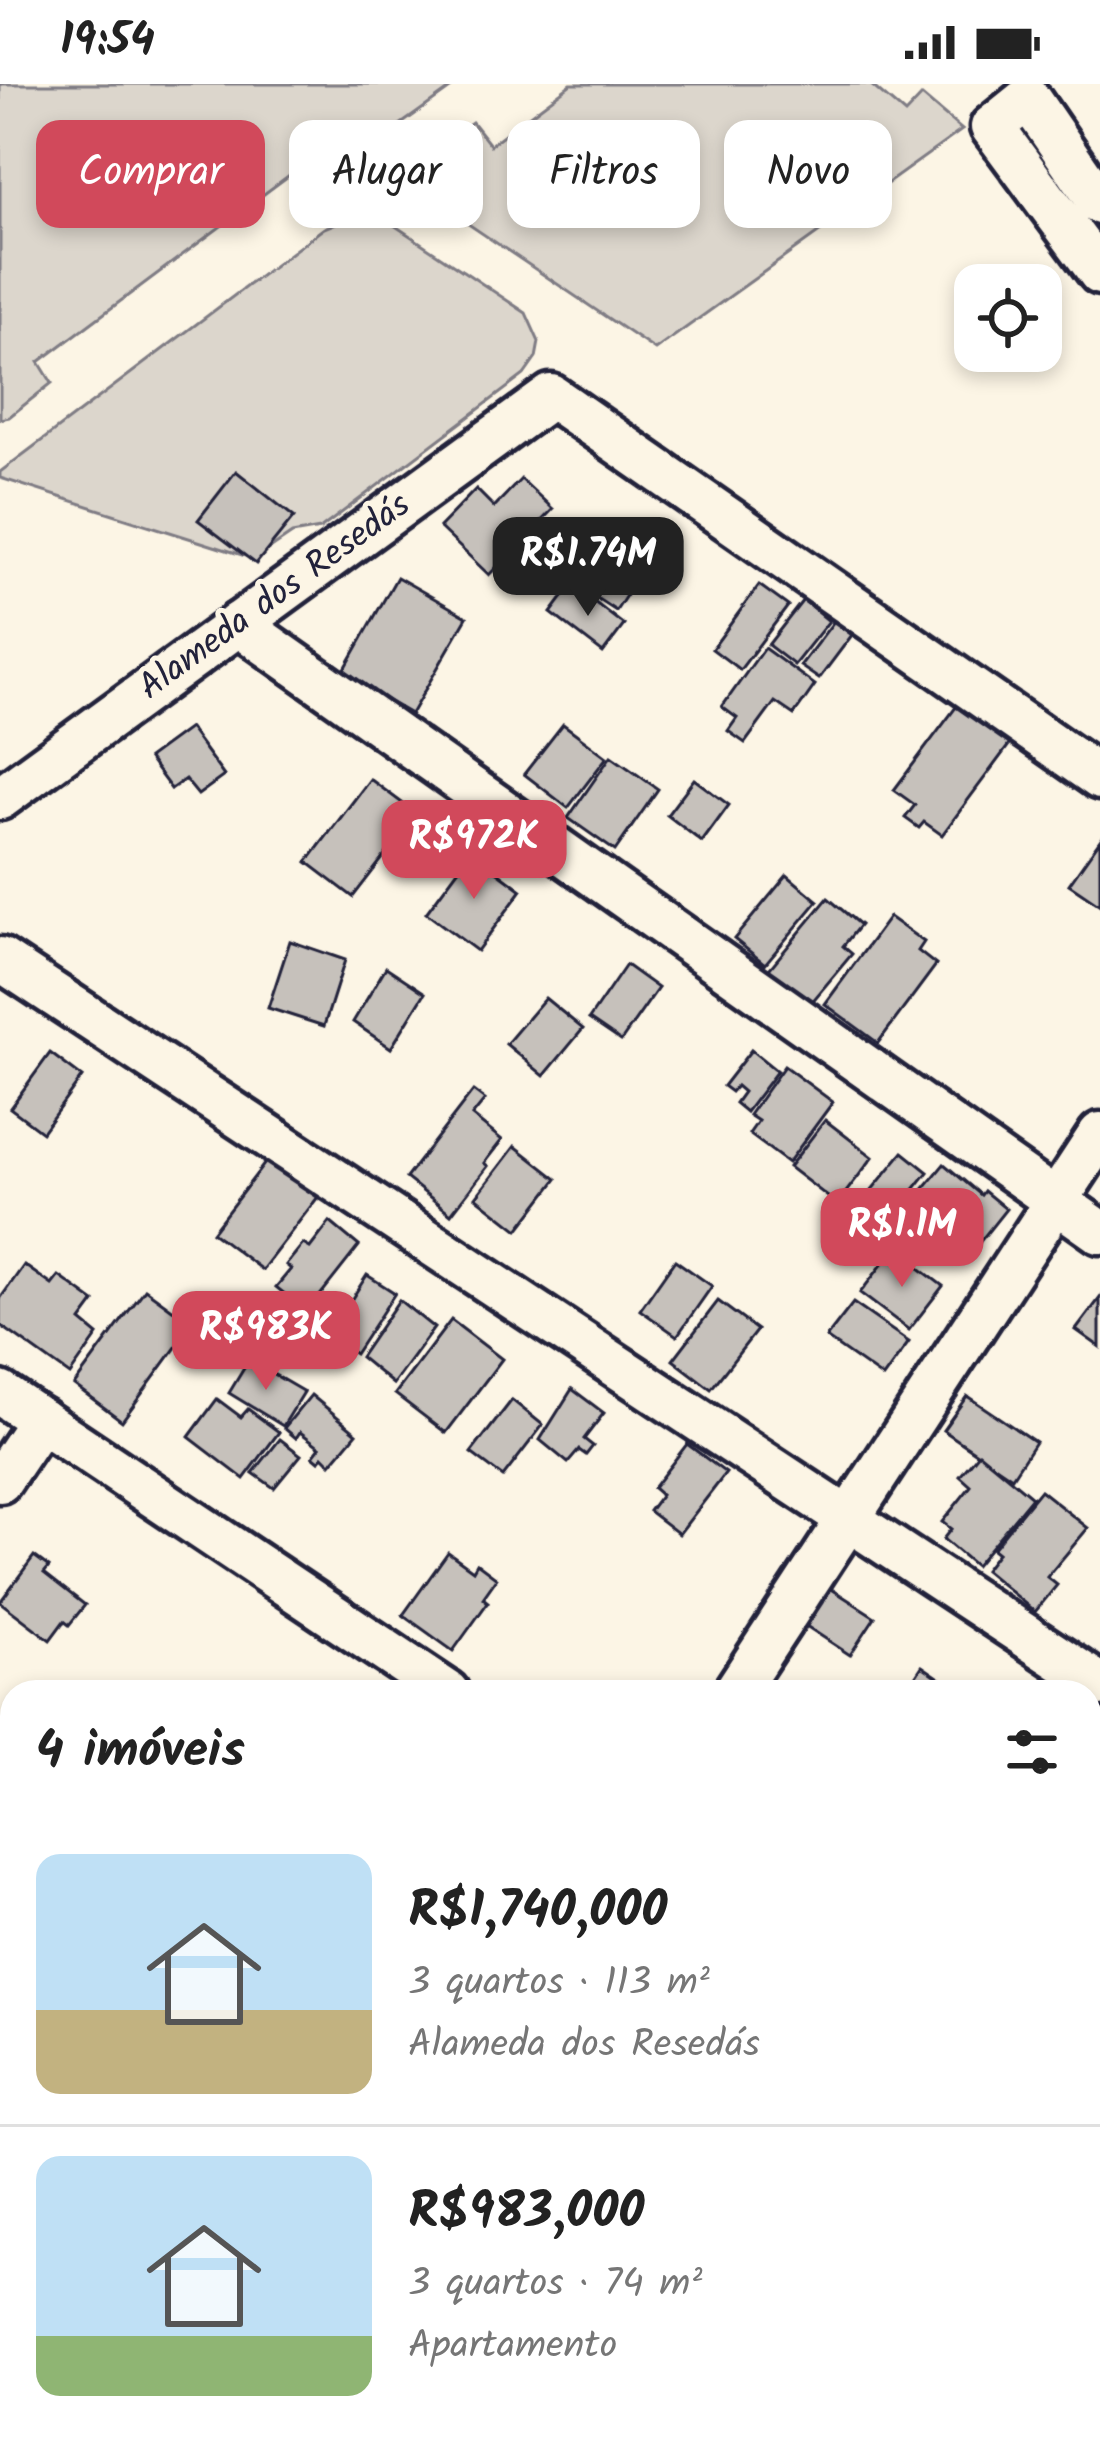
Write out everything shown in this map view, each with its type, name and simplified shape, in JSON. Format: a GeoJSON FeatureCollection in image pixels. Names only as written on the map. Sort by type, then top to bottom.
{"type":"FeatureCollection","features":[{"type":"Feature","properties":{"kind":"street"},"geometry":{"type":"LineString","coordinates":[[1100,203],[1028,98],[992,127],[1100,273]]}},
{"type":"Feature","properties":{"kind":"street","name":"Alameda dos Resedás"},"geometry":{"type":"LineString","coordinates":[[0,798],[551,396],[1100,778]]}},
{"type":"Feature","properties":{"kind":"street"},"geometry":{"type":"LineString","coordinates":[[238,624],[1100,1232]]}},
{"type":"Feature","properties":{"kind":"street"},"geometry":{"type":"LineString","coordinates":[[0,958],[1092,1680]]}},
{"type":"Feature","properties":{"kind":"street"},"geometry":{"type":"LineString","coordinates":[[743,1680],[1100,1134]]}},
{"type":"Feature","properties":{"kind":"street"},"geometry":{"type":"LineString","coordinates":[[0,1393],[429,1680]]}},
{"type":"Feature","properties":{"kind":"street"},"geometry":{"type":"LineString","coordinates":[[0,1481],[41,1420]]}},
{"type":"Feature","properties":{"kind":"shaded area"},"geometry":{"type":"Polygon","coordinates":[[[0,84],[457,84],[407,120],[289,120],[289,175],[265,193],[265,120],[36,120],[36,228],[219,228],[39,362],[52,383],[0,419],[0,84]]]}},
{"type":"Feature","properties":{"kind":"shaded area"},"geometry":{"type":"Polygon","coordinates":[[[571,84],[870,84],[905,114],[922,96],[962,130],[892,180],[892,120],[724,120],[724,228],[825,228],[655,350],[474,228],[483,228],[483,136],[490,145],[507,132],[507,228],[700,228],[700,120],[523,120],[571,84]]]}},
{"type":"Feature","properties":{"kind":"shaded area"},"geometry":{"type":"Polygon","coordinates":[[[324,228],[398,228],[526,313],[539,342],[536,358],[524,375],[320,529],[292,534],[255,559],[0,478],[0,472],[324,228]]]}},
{"type":"Feature","properties":{"kind":"building"},"geometry":{"type":"Polygon","coordinates":[[[236,471],[294,517],[256,564],[198,520],[236,471]]]}},
{"type":"Feature","properties":{"kind":"building"},"geometry":{"type":"Polygon","coordinates":[[[521,479],[553,509],[489,575],[439,527],[476,489],[494,507],[521,479]]]}},
{"type":"Feature","properties":{"kind":"building"},"geometry":{"type":"Polygon","coordinates":[[[607,547],[642,571],[616,611],[581,588],[607,547]]]}},
{"type":"Feature","properties":{"kind":"building"},"geometry":{"type":"Polygon","coordinates":[[[397,577],[467,617],[411,714],[342,674],[397,577]]]}},
{"type":"Feature","properties":{"kind":"building"},"geometry":{"type":"Polygon","coordinates":[[[572,585],[624,625],[603,653],[551,613],[572,585]]]}},
{"type":"Feature","properties":{"kind":"building"},"geometry":{"type":"Polygon","coordinates":[[[759,585],[788,606],[740,670],[712,649],[759,585]]]}},
{"type":"Feature","properties":{"kind":"building"},"geometry":{"type":"Polygon","coordinates":[[[803,600],[829,621],[794,665],[768,645],[803,600]]]}},
{"type":"Feature","properties":{"kind":"building"},"geometry":{"type":"Polygon","coordinates":[[[834,621],[852,635],[819,679],[800,666],[834,621]]]}},
{"type":"Feature","properties":{"kind":"building"},"geometry":{"type":"Polygon","coordinates":[[[764,648],[815,685],[794,715],[775,702],[745,743],[728,731],[737,718],[722,707],[764,648]]]}},
{"type":"Feature","properties":{"kind":"building"},"geometry":{"type":"Polygon","coordinates":[[[959,703],[1012,741],[942,835],[924,822],[919,828],[905,818],[915,805],[894,790],[959,703]]]}},
{"type":"Feature","properties":{"kind":"building"},"geometry":{"type":"Polygon","coordinates":[[[563,724],[607,757],[568,808],[524,774],[563,724]]]}},
{"type":"Feature","properties":{"kind":"building"},"geometry":{"type":"Polygon","coordinates":[[[189,728],[224,776],[198,795],[185,779],[171,789],[148,758],[189,728]]]}},
{"type":"Feature","properties":{"kind":"building"},"geometry":{"type":"Polygon","coordinates":[[[611,756],[658,789],[615,851],[568,818],[611,756]]]}},
{"type":"Feature","properties":{"kind":"building"},"geometry":{"type":"Polygon","coordinates":[[[370,779],[417,814],[353,897],[307,862],[370,779]]]}},
{"type":"Feature","properties":{"kind":"building"},"geometry":{"type":"Polygon","coordinates":[[[694,779],[729,805],[702,842],[667,815],[694,779]]]}},
{"type":"Feature","properties":{"kind":"building"},"geometry":{"type":"Polygon","coordinates":[[[1100,840],[1100,905],[1069,884],[1100,840]]]}},
{"type":"Feature","properties":{"kind":"building"},"geometry":{"type":"Polygon","coordinates":[[[471,852],[522,890],[477,951],[426,913],[471,852]]]}},
{"type":"Feature","properties":{"kind":"building"},"geometry":{"type":"Polygon","coordinates":[[[787,875],[818,901],[765,964],[734,939],[787,875]]]}},
{"type":"Feature","properties":{"kind":"building"},"geometry":{"type":"Polygon","coordinates":[[[828,898],[860,925],[843,946],[852,954],[806,1009],[765,974],[828,898]]]}},
{"type":"Feature","properties":{"kind":"building"},"geometry":{"type":"Polygon","coordinates":[[[889,917],[924,942],[918,951],[936,965],[878,1043],[825,1004],[889,917]]]}},
{"type":"Feature","properties":{"kind":"building"},"geometry":{"type":"Polygon","coordinates":[[[290,941],[345,960],[324,1026],[268,1008],[290,941]]]}},
{"type":"Feature","properties":{"kind":"building"},"geometry":{"type":"Polygon","coordinates":[[[626,965],[658,988],[621,1041],[589,1019],[626,965]]]}},
{"type":"Feature","properties":{"kind":"building"},"geometry":{"type":"Polygon","coordinates":[[[386,967],[425,993],[391,1048],[353,1022],[386,967]]]}},
{"type":"Feature","properties":{"kind":"building"},"geometry":{"type":"Polygon","coordinates":[[[545,998],[583,1029],[544,1076],[506,1044],[545,998]]]}},
{"type":"Feature","properties":{"kind":"building"},"geometry":{"type":"Polygon","coordinates":[[[751,1050],[777,1071],[746,1112],[735,1103],[743,1092],[736,1086],[731,1092],[723,1086],[751,1050]]]}},
{"type":"Feature","properties":{"kind":"building"},"geometry":{"type":"Polygon","coordinates":[[[50,1053],[82,1077],[42,1132],[10,1108],[50,1053]]]}},
{"type":"Feature","properties":{"kind":"building"},"geometry":{"type":"Polygon","coordinates":[[[784,1066],[833,1102],[788,1163],[749,1134],[758,1121],[749,1115],[784,1066]]]}},
{"type":"Feature","properties":{"kind":"building"},"geometry":{"type":"Polygon","coordinates":[[[473,1091],[485,1100],[472,1116],[502,1140],[451,1214],[406,1178],[473,1091]]]}},
{"type":"Feature","properties":{"kind":"building"},"geometry":{"type":"Polygon","coordinates":[[[825,1120],[873,1157],[837,1204],[789,1167],[825,1120]]]}},
{"type":"Feature","properties":{"kind":"building"},"geometry":{"type":"Polygon","coordinates":[[[515,1146],[557,1179],[518,1230],[476,1197],[515,1146]]]}},
{"type":"Feature","properties":{"kind":"building"},"geometry":{"type":"Polygon","coordinates":[[[903,1152],[928,1172],[895,1213],[870,1192],[903,1152]]]}},
{"type":"Feature","properties":{"kind":"building"},"geometry":{"type":"Polygon","coordinates":[[[268,1159],[318,1197],[262,1270],[212,1232],[268,1159]]]}},
{"type":"Feature","properties":{"kind":"building"},"geometry":{"type":"Polygon","coordinates":[[[944,1164],[1006,1209],[971,1253],[955,1240],[949,1246],[906,1210],[944,1164]]]}},
{"type":"Feature","properties":{"kind":"building"},"geometry":{"type":"Polygon","coordinates":[[[330,1222],[359,1246],[307,1312],[276,1287],[303,1244],[310,1248],[330,1222]]]}},
{"type":"Feature","properties":{"kind":"building"},"geometry":{"type":"Polygon","coordinates":[[[894,1249],[943,1286],[909,1330],[860,1293],[894,1249]]]}},
{"type":"Feature","properties":{"kind":"building"},"geometry":{"type":"Polygon","coordinates":[[[675,1260],[712,1286],[677,1336],[640,1310],[675,1260]]]}},
{"type":"Feature","properties":{"kind":"building"},"geometry":{"type":"Polygon","coordinates":[[[24,1265],[52,1285],[59,1276],[95,1302],[81,1321],[98,1335],[70,1375],[0,1325],[0,1299],[24,1265]]]}},
{"type":"Feature","properties":{"kind":"building"},"geometry":{"type":"Polygon","coordinates":[[[367,1275],[395,1293],[355,1354],[328,1336],[367,1275]]]}},
{"type":"Feature","properties":{"kind":"building"},"geometry":{"type":"Polygon","coordinates":[[[145,1289],[193,1324],[122,1421],[74,1385],[145,1289]]]}},
{"type":"Feature","properties":{"kind":"building"},"geometry":{"type":"Polygon","coordinates":[[[1100,1298],[1100,1347],[1076,1330],[1100,1298]]]}},
{"type":"Feature","properties":{"kind":"building"},"geometry":{"type":"Polygon","coordinates":[[[399,1300],[434,1328],[393,1384],[360,1357],[399,1300]]]}},
{"type":"Feature","properties":{"kind":"building"},"geometry":{"type":"Polygon","coordinates":[[[718,1301],[757,1330],[711,1389],[673,1360],[718,1301]]]}},
{"type":"Feature","properties":{"kind":"building"},"geometry":{"type":"Polygon","coordinates":[[[853,1303],[909,1342],[883,1378],[826,1338],[853,1303]]]}},
{"type":"Feature","properties":{"kind":"building"},"geometry":{"type":"Polygon","coordinates":[[[451,1320],[502,1359],[446,1433],[395,1394],[451,1320]]]}},
{"type":"Feature","properties":{"kind":"building"},"geometry":{"type":"Polygon","coordinates":[[[249,1360],[304,1392],[283,1426],[229,1393],[249,1360]]]}},
{"type":"Feature","properties":{"kind":"building"},"geometry":{"type":"Polygon","coordinates":[[[572,1389],[604,1413],[584,1439],[593,1446],[586,1455],[579,1450],[568,1463],[540,1440],[572,1389]]]}},
{"type":"Feature","properties":{"kind":"building"},"geometry":{"type":"Polygon","coordinates":[[[311,1395],[357,1433],[331,1464],[323,1456],[319,1461],[313,1456],[320,1447],[300,1432],[296,1438],[284,1428],[311,1395]]]}},
{"type":"Feature","properties":{"kind":"building"},"geometry":{"type":"Polygon","coordinates":[[[967,1396],[1035,1442],[1012,1477],[943,1430],[967,1396]]]}},
{"type":"Feature","properties":{"kind":"building"},"geometry":{"type":"Polygon","coordinates":[[[217,1399],[241,1417],[248,1409],[279,1432],[244,1479],[189,1437],[217,1399]]]}},
{"type":"Feature","properties":{"kind":"building"},"geometry":{"type":"Polygon","coordinates":[[[512,1400],[543,1425],[503,1477],[471,1453],[512,1400]]]}},
{"type":"Feature","properties":{"kind":"building"},"geometry":{"type":"Polygon","coordinates":[[[280,1439],[301,1455],[274,1488],[253,1473],[280,1439]]]}},
{"type":"Feature","properties":{"kind":"building"},"geometry":{"type":"Polygon","coordinates":[[[687,1444],[726,1473],[679,1534],[649,1511],[661,1495],[653,1488],[687,1444]]]}},
{"type":"Feature","properties":{"kind":"building"},"geometry":{"type":"Polygon","coordinates":[[[979,1453],[1032,1497],[975,1566],[943,1539],[951,1529],[942,1522],[971,1486],[960,1476],[979,1453]]]}},
{"type":"Feature","properties":{"kind":"building"},"geometry":{"type":"Polygon","coordinates":[[[1040,1490],[1088,1528],[1047,1577],[1057,1585],[1035,1612],[984,1570],[997,1553],[992,1549],[1040,1490]]]}},
{"type":"Feature","properties":{"kind":"building"},"geometry":{"type":"Polygon","coordinates":[[[448,1552],[473,1570],[477,1563],[497,1578],[483,1598],[488,1602],[453,1651],[403,1615],[448,1552]]]}},
{"type":"Feature","properties":{"kind":"building"},"geometry":{"type":"Polygon","coordinates":[[[34,1556],[49,1567],[44,1573],[85,1605],[50,1640],[0,1602],[34,1556]]]}},
{"type":"Feature","properties":{"kind":"building"},"geometry":{"type":"Polygon","coordinates":[[[816,1579],[875,1617],[850,1655],[791,1616],[816,1579]]]}},
{"type":"Feature","properties":{"kind":"building"},"geometry":{"type":"Polygon","coordinates":[[[922,1666],[942,1680],[913,1680],[922,1666]]]}}]}
